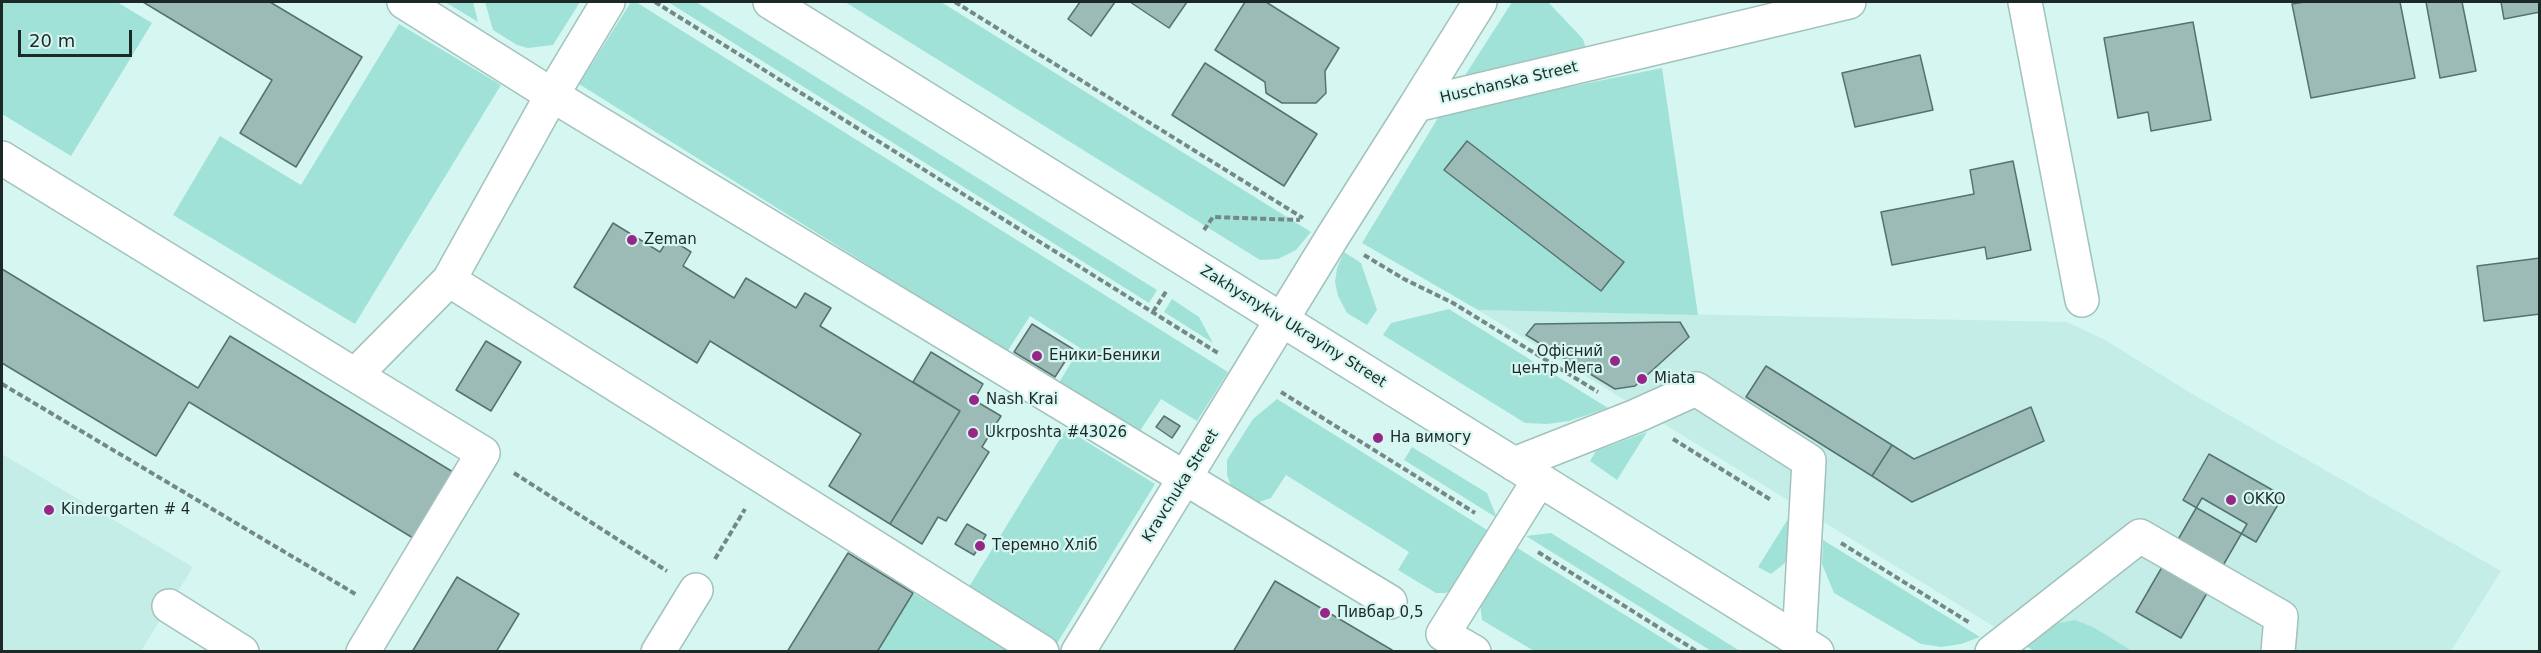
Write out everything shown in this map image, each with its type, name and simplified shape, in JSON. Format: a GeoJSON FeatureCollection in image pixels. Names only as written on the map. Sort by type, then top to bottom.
{"type":"FeatureCollection","features":[{"type":"Feature","properties":{"kind":"main road"},"geometry":{"type":"LineString","coordinates":[[404,2],[552,95],[1184,480],[1389,602]]}},
{"type":"Feature","properties":{"kind":"main road"},"geometry":{"type":"LineString","coordinates":[[355,375],[449,280],[552,95],[608,2]]}},
{"type":"Feature","properties":{"kind":"main road","name":"Zakhysnykiv Ukrayiny Street"},"geometry":{"type":"LineString","coordinates":[[770,2],[1808,646]]}},
{"type":"Feature","properties":{"kind":"main road"},"geometry":{"type":"LineString","coordinates":[[1283,320],[1480,2]]}},
{"type":"Feature","properties":{"kind":"main road","name":"Huschanska Street"},"geometry":{"type":"LineString","coordinates":[[1416,105],[1849,2]]}},
{"type":"Feature","properties":{"kind":"main road"},"geometry":{"type":"LineString","coordinates":[[2025,2],[2082,300]]}},
{"type":"Feature","properties":{"kind":"main road"},"geometry":{"type":"LineString","coordinates":[[2,158],[483,453],[363,651]]}},
{"type":"Feature","properties":{"kind":"main road"},"geometry":{"type":"LineString","coordinates":[[449,280],[1042,651]]}},
{"type":"Feature","properties":{"kind":"main road","name":"Kravchuka Street"},"geometry":{"type":"LineString","coordinates":[[1078,651],[1283,320]]}},
{"type":"Feature","properties":{"kind":"main road"},"geometry":{"type":"LineString","coordinates":[[1474,651],[1443,634],[1527,472],[1636,416],[1696,389],[1809,461],[1806,521],[1808,646]]}},
{"type":"Feature","properties":{"kind":"main road"},"geometry":{"type":"LineString","coordinates":[[1998,647],[2140,536],[2281,617],[2278,651]]}},
{"type":"Feature","properties":{"kind":"main road"},"geometry":{"type":"LineString","coordinates":[[658,651],[696,590]]}},
{"type":"Feature","properties":{"kind":"main road"},"geometry":{"type":"LineString","coordinates":[[169,606],[242,651]]}},
{"type":"Feature","properties":{"kind":"path"},"geometry":{"type":"LineString","coordinates":[[654,2],[1250,373]]}},
{"type":"Feature","properties":{"kind":"path"},"geometry":{"type":"LineString","coordinates":[[955,2],[1333,236],[1404,279],[1453,303],[1806,521],[1998,647]]}},
{"type":"Feature","properties":{"kind":"path"},"geometry":{"type":"LineString","coordinates":[[2,384],[386,612]]}},
{"type":"Feature","properties":{"kind":"path"},"geometry":{"type":"LineString","coordinates":[[483,453],[696,590],[764,478]]}},
{"type":"Feature","properties":{"kind":"shaded area"},"geometry":{"type":"Polygon","coordinates":[[[2,2],[117,2],[152,23],[71,156],[2,114],[2,2]]]}},
{"type":"Feature","properties":{"kind":"shaded area"},"geometry":{"type":"Polygon","coordinates":[[[445,2],[473,2],[478,22],[445,2]]]}},
{"type":"Feature","properties":{"kind":"shaded area"},"geometry":{"type":"Polygon","coordinates":[[[485,2],[580,2],[553,45],[528,48],[517,45],[493,30],[485,2]]]}},
{"type":"Feature","properties":{"kind":"shaded area"},"geometry":{"type":"Polygon","coordinates":[[[631,2],[636,2],[1228,372],[1197,421],[1161,399],[1138,434],[1058,384],[1080,348],[1030,316],[1007,352],[579,84],[631,2]]]}},
{"type":"Feature","properties":{"kind":"shaded area"},"geometry":{"type":"Polygon","coordinates":[[[668,2],[696,2],[1157,290],[1149,303],[668,2]]]}},
{"type":"Feature","properties":{"kind":"shaded area"},"geometry":{"type":"Polygon","coordinates":[[[845,2],[941,2],[1311,232],[1296,250],[1278,259],[1260,260],[845,2]]]}},
{"type":"Feature","properties":{"kind":"shaded area"},"geometry":{"type":"Polygon","coordinates":[[[1512,2],[1548,2],[1583,39],[1586,49],[1464,77],[1512,2]]]}},
{"type":"Feature","properties":{"kind":"shaded area"},"geometry":{"type":"Polygon","coordinates":[[[399,24],[501,85],[355,324],[173,215],[220,136],[301,185],[399,24]]]}},
{"type":"Feature","properties":{"kind":"shaded area"},"geometry":{"type":"Polygon","coordinates":[[[1662,68],[1698,315],[1478,310],[1362,243],[1441,113],[1662,68]]]}},
{"type":"Feature","properties":{"kind":"shaded area"},"geometry":{"type":"Polygon","coordinates":[[[1344,252],[1361,263],[1377,310],[1367,325],[1347,313],[1338,296],[1335,282],[1337,268],[1344,252]]]}},
{"type":"Feature","properties":{"kind":"shaded area"},"geometry":{"type":"Polygon","coordinates":[[[1172,299],[1199,317],[1213,343],[1164,312],[1172,299]]]}},
{"type":"Feature","properties":{"kind":"shaded area"},"geometry":{"type":"Polygon","coordinates":[[[1449,309],[1608,408],[1569,421],[1547,424],[1525,423],[1383,335],[1391,323],[1449,309]]]}},
{"type":"Feature","properties":{"kind":"shaded area"},"geometry":{"type":"Polygon","coordinates":[[[1478,310],[2067,322],[2105,340],[2194,395],[2501,571],[2451,651],[2034,651],[1478,310]]]}},
{"type":"Feature","properties":{"kind":"shaded area"},"geometry":{"type":"Polygon","coordinates":[[[1277,399],[1492,533],[1459,586],[1446,593],[1436,593],[1398,570],[1409,552],[1286,475],[1271,498],[1253,504],[1233,491],[1227,475],[1227,460],[1253,419],[1277,399]]]}},
{"type":"Feature","properties":{"kind":"shaded area"},"geometry":{"type":"Polygon","coordinates":[[[1066,429],[1155,484],[1056,645],[967,590],[1066,429]]]}},
{"type":"Feature","properties":{"kind":"shaded area"},"geometry":{"type":"Polygon","coordinates":[[[1647,432],[1617,480],[1590,461],[1596,451],[1647,432]]]}},
{"type":"Feature","properties":{"kind":"shaded area"},"geometry":{"type":"Polygon","coordinates":[[[1412,447],[1487,493],[1497,518],[1404,460],[1412,447]]]}},
{"type":"Feature","properties":{"kind":"shaded area","name":"Kindergarten # 4"},"geometry":{"type":"Polygon","coordinates":[[[2,454],[193,567],[141,651],[2,652],[2,454]]]}},
{"type":"Feature","properties":{"kind":"shaded area"},"geometry":{"type":"Polygon","coordinates":[[[1788,519],[1790,548],[1785,563],[1771,574],[1758,567],[1788,519]]]}},
{"type":"Feature","properties":{"kind":"shaded area"},"geometry":{"type":"Polygon","coordinates":[[[1551,533],[1740,651],[1711,651],[1526,536],[1551,533]]]}},
{"type":"Feature","properties":{"kind":"shaded area"},"geometry":{"type":"Polygon","coordinates":[[[1823,540],[1980,637],[1961,644],[1941,647],[1921,644],[1834,593],[1822,564],[1823,540]]]}},
{"type":"Feature","properties":{"kind":"shaded area"},"geometry":{"type":"Polygon","coordinates":[[[1511,544],[1683,651],[1534,651],[1482,620],[1479,594],[1511,544]]]}},
{"type":"Feature","properties":{"kind":"shaded area"},"geometry":{"type":"Polygon","coordinates":[[[913,593],[1010,651],[877,652],[913,593]]]}},
{"type":"Feature","properties":{"kind":"shaded area"},"geometry":{"type":"Polygon","coordinates":[[[2075,620],[2093,627],[2132,651],[2034,651],[2026,646],[2053,624],[2075,620]]]}},
{"type":"Feature","properties":{"kind":"building"},"geometry":{"type":"Polygon","coordinates":[[[143,2],[270,2],[362,57],[296,167],[240,133],[272,80],[143,2]]]}},
{"type":"Feature","properties":{"kind":"building"},"geometry":{"type":"Polygon","coordinates":[[[1080,2],[1115,2],[1091,36],[1068,19],[1080,2]]]}},
{"type":"Feature","properties":{"kind":"building"},"geometry":{"type":"Polygon","coordinates":[[[1130,2],[1187,2],[1169,28],[1130,2]]]}},
{"type":"Feature","properties":{"kind":"building"},"geometry":{"type":"Polygon","coordinates":[[[1245,2],[1266,2],[1339,48],[1325,71],[1326,93],[1316,103],[1282,103],[1266,93],[1265,82],[1215,50],[1245,2]]]}},
{"type":"Feature","properties":{"kind":"building"},"geometry":{"type":"Polygon","coordinates":[[[2400,2],[2415,78],[2311,98],[2292,4],[2400,2]]]}},
{"type":"Feature","properties":{"kind":"building"},"geometry":{"type":"Polygon","coordinates":[[[2426,2],[2462,2],[2476,71],[2440,78],[2426,2]]]}},
{"type":"Feature","properties":{"kind":"building"},"geometry":{"type":"Polygon","coordinates":[[[2501,2],[2540,2],[2540,12],[2504,19],[2501,2]]]}},
{"type":"Feature","properties":{"kind":"building"},"geometry":{"type":"Polygon","coordinates":[[[2193,22],[2211,120],[2151,131],[2148,112],[2118,118],[2104,38],[2193,22]]]}},
{"type":"Feature","properties":{"kind":"building"},"geometry":{"type":"Polygon","coordinates":[[[1920,55],[1933,110],[1855,127],[1842,73],[1920,55]]]}},
{"type":"Feature","properties":{"kind":"building"},"geometry":{"type":"Polygon","coordinates":[[[1205,63],[1317,134],[1284,186],[1172,115],[1205,63]]]}},
{"type":"Feature","properties":{"kind":"building"},"geometry":{"type":"Polygon","coordinates":[[[1467,141],[1624,262],[1601,291],[1444,170],[1467,141]]]}},
{"type":"Feature","properties":{"kind":"building"},"geometry":{"type":"Polygon","coordinates":[[[2013,161],[2031,250],[1987,259],[1985,247],[1892,265],[1881,212],[1974,194],[1970,170],[2013,161]]]}},
{"type":"Feature","properties":{"kind":"building"},"geometry":{"type":"Polygon","coordinates":[[[613,223],[660,252],[669,238],[691,252],[683,266],[734,298],[746,278],[796,308],[805,293],[831,308],[820,326],[960,411],[890,524],[829,486],[861,434],[710,341],[697,363],[574,287],[613,223]]]}},
{"type":"Feature","properties":{"kind":"building"},"geometry":{"type":"Polygon","coordinates":[[[2540,258],[2540,314],[2484,321],[2477,266],[2540,258]]]}},
{"type":"Feature","properties":{"kind":"building"},"geometry":{"type":"Polygon","coordinates":[[[2,269],[198,388],[230,336],[453,472],[413,538],[189,402],[156,456],[2,363],[2,269]]]}},
{"type":"Feature","properties":{"kind":"building","name":"Офісний центр Мега"},"geometry":{"type":"Polygon","coordinates":[[[1680,322],[1689,337],[1635,386],[1615,389],[1526,335],[1535,324],[1680,322]]]}},
{"type":"Feature","properties":{"kind":"building"},"geometry":{"type":"Polygon","coordinates":[[[1032,324],[1073,349],[1055,377],[1014,352],[1032,324]]]}},
{"type":"Feature","properties":{"kind":"building"},"geometry":{"type":"Polygon","coordinates":[[[486,341],[521,362],[491,411],[456,390],[486,341]]]}},
{"type":"Feature","properties":{"kind":"building"},"geometry":{"type":"Polygon","coordinates":[[[931,352],[983,384],[974,400],[1001,416],[982,447],[989,452],[946,521],[938,517],[922,544],[890,524],[960,411],[913,382],[931,352]]]}},
{"type":"Feature","properties":{"kind":"building"},"geometry":{"type":"Polygon","coordinates":[[[1766,366],[1892,445],[1872,476],[1746,397],[1766,366]]]}},
{"type":"Feature","properties":{"kind":"building"},"geometry":{"type":"Polygon","coordinates":[[[2031,407],[2044,441],[1912,502],[1872,476],[1892,445],[1914,459],[2031,407]]]}},
{"type":"Feature","properties":{"kind":"building"},"geometry":{"type":"Polygon","coordinates":[[[1164,416],[1180,426],[1172,438],[1156,427],[1164,416]]]}},
{"type":"Feature","properties":{"kind":"building"},"geometry":{"type":"Polygon","coordinates":[[[2209,454],[2283,496],[2256,542],[2183,500],[2209,454]]]}},
{"type":"Feature","properties":{"kind":"building"},"geometry":{"type":"Polygon","coordinates":[[[2202,498],[2247,524],[2181,638],[2136,612],[2202,498]]]}},
{"type":"Feature","properties":{"kind":"building"},"geometry":{"type":"Polygon","coordinates":[[[967,524],[986,535],[974,555],[955,544],[967,524]]]}},
{"type":"Feature","properties":{"kind":"building"},"geometry":{"type":"Polygon","coordinates":[[[848,553],[913,593],[877,652],[787,652],[848,553]]]}},
{"type":"Feature","properties":{"kind":"building"},"geometry":{"type":"Polygon","coordinates":[[[457,577],[519,614],[496,652],[412,652],[457,577]]]}},
{"type":"Feature","properties":{"kind":"building"},"geometry":{"type":"Polygon","coordinates":[[[1275,581],[1392,650],[1394,652],[1233,652],[1275,581]]]}},
{"type":"Feature","properties":{"kind":"place","name":"Zeman"},"geometry":{"type":"Point","coordinates":[632,240]}},
{"type":"Feature","properties":{"kind":"place","name":"Еники-Беники"},"geometry":{"type":"Point","coordinates":[1037,356]}},
{"type":"Feature","properties":{"kind":"place","name":"Офісний центр Мега"},"geometry":{"type":"Point","coordinates":[1615,361]}},
{"type":"Feature","properties":{"kind":"place","name":"Miata"},"geometry":{"type":"Point","coordinates":[1642,379]}},
{"type":"Feature","properties":{"kind":"place","name":"Nash Krai"},"geometry":{"type":"Point","coordinates":[974,400]}},
{"type":"Feature","properties":{"kind":"place","name":"Ukrposhta #43026"},"geometry":{"type":"Point","coordinates":[973,433]}},
{"type":"Feature","properties":{"kind":"place","name":"На вимогу"},"geometry":{"type":"Point","coordinates":[1378,438]}},
{"type":"Feature","properties":{"kind":"place","name":"OKKO"},"geometry":{"type":"Point","coordinates":[2231,500]}},
{"type":"Feature","properties":{"kind":"place","name":"Kindergarten # 4"},"geometry":{"type":"Point","coordinates":[49,510]}},
{"type":"Feature","properties":{"kind":"place","name":"Теремно Хліб"},"geometry":{"type":"Point","coordinates":[980,546]}},
{"type":"Feature","properties":{"kind":"place","name":"Пивбар 0,5"},"geometry":{"type":"Point","coordinates":[1325,613]}}]}
